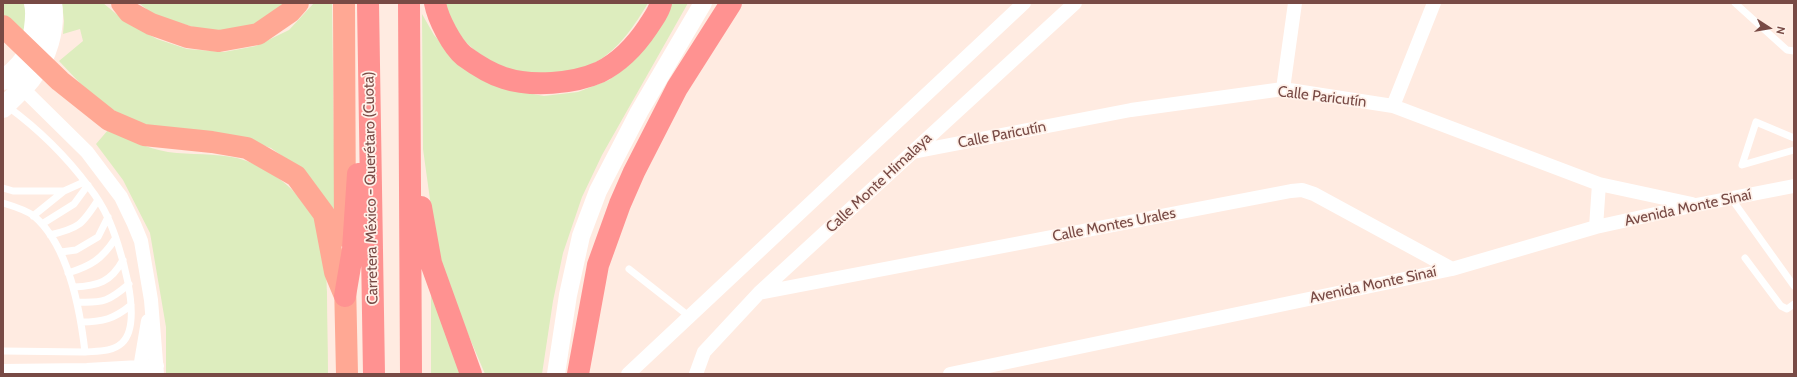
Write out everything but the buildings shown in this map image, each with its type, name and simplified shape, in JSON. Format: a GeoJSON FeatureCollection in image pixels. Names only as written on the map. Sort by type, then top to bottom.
{"type":"FeatureCollection","features":[{"type":"Feature","properties":{"kind":"highway"},"geometry":{"type":"LineString","coordinates":[[122,3],[129,12],[151,24],[188,37],[219,42],[258,34],[290,12],[298,3]]}},
{"type":"Feature","properties":{"kind":"highway","name":"Carretera México - Querétaro (Cuota)"},"geometry":{"type":"LineString","coordinates":[[344,3],[345,296],[347,374]]}},
{"type":"Feature","properties":{"kind":"highway","name":"Carretera México - Querétaro (Cuota)"},"geometry":{"type":"LineString","coordinates":[[368,3],[374,374]]}},
{"type":"Feature","properties":{"kind":"highway"},"geometry":{"type":"LineString","coordinates":[[409,3],[411,374]]}},
{"type":"Feature","properties":{"kind":"highway"},"geometry":{"type":"LineString","coordinates":[[435,3],[448,33],[463,55],[504,78],[540,84],[572,80],[599,72],[622,57],[642,36],[660,9],[662,3]]}},
{"type":"Feature","properties":{"kind":"highway"},"geometry":{"type":"LineString","coordinates":[[578,374],[598,265],[620,204],[634,172],[677,88],[731,3]]}},
{"type":"Feature","properties":{"kind":"highway"},"geometry":{"type":"LineString","coordinates":[[3,26],[80,99],[109,120],[144,134],[212,142],[247,148],[296,176],[324,214],[335,272],[345,296]]}},
{"type":"Feature","properties":{"kind":"highway"},"geometry":{"type":"LineString","coordinates":[[410,56],[417,104],[416,151],[424,226],[432,263],[471,374]]}},
{"type":"Feature","properties":{"kind":"highway"},"geometry":{"type":"LineString","coordinates":[[345,296],[354,249],[362,98],[369,72]]}},
{"type":"Feature","properties":{"kind":"highway"},"geometry":{"type":"LineString","coordinates":[[411,292],[421,374]]}},
{"type":"Feature","properties":{"kind":"main road"},"geometry":{"type":"LineString","coordinates":[[3,108],[32,79],[46,51],[53,27],[40,4]]}},
{"type":"Feature","properties":{"kind":"main road"},"geometry":{"type":"LineString","coordinates":[[3,80],[28,53],[40,4]]}},
{"type":"Feature","properties":{"kind":"street"},"geometry":{"type":"LineString","coordinates":[[556,374],[568,295],[581,236],[598,191],[639,112],[703,3]]}},
{"type":"Feature","properties":{"kind":"street"},"geometry":{"type":"LineString","coordinates":[[628,374],[1024,3]]}},
{"type":"Feature","properties":{"kind":"street","name":"Calle Monte Himalaya"},"geometry":{"type":"LineString","coordinates":[[696,374],[704,352],[759,293],[1075,3]]}},
{"type":"Feature","properties":{"kind":"street"},"geometry":{"type":"LineString","coordinates":[[1283,89],[1295,3]]}},
{"type":"Feature","properties":{"kind":"street"},"geometry":{"type":"LineString","coordinates":[[1393,106],[1430,4]]}},
{"type":"Feature","properties":{"kind":"street"},"geometry":{"type":"LineString","coordinates":[[3,69],[88,152],[121,198],[141,241],[151,300],[157,370],[89,372],[3,371]]}},
{"type":"Feature","properties":{"kind":"street","name":"Calle Paricutín"},"geometry":{"type":"LineString","coordinates":[[913,152],[1131,110],[1283,89],[1393,106],[1599,184],[1696,205]]}},
{"type":"Feature","properties":{"kind":"street"},"geometry":{"type":"LineString","coordinates":[[1596,227],[1599,184]]}},
{"type":"Feature","properties":{"kind":"street","name":"Avenida Monte Sinaí"},"geometry":{"type":"LineString","coordinates":[[950,374],[1452,269],[1596,227],[1696,205],[1794,186]]}},
{"type":"Feature","properties":{"kind":"street","name":"Calle Montes Urales"},"geometry":{"type":"LineString","coordinates":[[759,293],[1302,190],[1314,194],[1452,269]]}},
{"type":"Feature","properties":{"kind":"street"},"geometry":{"type":"LineString","coordinates":[[140,370],[151,300]]}},
{"type":"Feature","properties":{"kind":"lane"},"geometry":{"type":"LineString","coordinates":[[1735,3],[1787,50],[1794,51]]}},
{"type":"Feature","properties":{"kind":"lane"},"geometry":{"type":"LineString","coordinates":[[3,102],[24,118],[56,148],[86,183],[98,200],[108,217],[116,239],[129,284],[131,305],[129,332],[123,342],[110,350],[85,352],[3,351]]}},
{"type":"Feature","properties":{"kind":"lane"},"geometry":{"type":"LineString","coordinates":[[1794,138],[1756,122],[1742,165],[1794,150]]}},
{"type":"Feature","properties":{"kind":"lane"},"geometry":{"type":"LineString","coordinates":[[33,216],[64,191],[86,183]]}},
{"type":"Feature","properties":{"kind":"lane"},"geometry":{"type":"LineString","coordinates":[[42,224],[74,204],[86,183]]}},
{"type":"Feature","properties":{"kind":"lane"},"geometry":{"type":"LineString","coordinates":[[3,188],[13,191],[64,191]]}},
{"type":"Feature","properties":{"kind":"lane"},"geometry":{"type":"LineString","coordinates":[[1731,198],[1794,286]]}},
{"type":"Feature","properties":{"kind":"lane"},"geometry":{"type":"LineString","coordinates":[[50,235],[82,224],[98,200]]}},
{"type":"Feature","properties":{"kind":"lane"},"geometry":{"type":"LineString","coordinates":[[3,202],[33,216],[42,224],[60,252],[74,287],[78,302],[85,352]]}},
{"type":"Feature","properties":{"kind":"lane"},"geometry":{"type":"LineString","coordinates":[[60,252],[76,250],[98,237],[108,217]]}},
{"type":"Feature","properties":{"kind":"lane"},"geometry":{"type":"LineString","coordinates":[[68,273],[83,268],[106,254],[116,239]]}},
{"type":"Feature","properties":{"kind":"lane"},"geometry":{"type":"LineString","coordinates":[[1745,258],[1782,306],[1787,309],[1794,304]]}},
{"type":"Feature","properties":{"kind":"lane"},"geometry":{"type":"LineString","coordinates":[[74,287],[101,284],[117,271],[122,260]]}},
{"type":"Feature","properties":{"kind":"lane"},"geometry":{"type":"LineString","coordinates":[[629,269],[690,317]]}},
{"type":"Feature","properties":{"kind":"lane"},"geometry":{"type":"LineString","coordinates":[[78,302],[96,303],[107,300],[129,284]]}},
{"type":"Feature","properties":{"kind":"lane"},"geometry":{"type":"LineString","coordinates":[[81,322],[97,322],[114,318],[131,305]]}},
{"type":"Feature","properties":{"kind":"green space"},"geometry":{"type":"Polygon","coordinates":[[[3,3],[24,3],[27,19],[24,39],[3,17],[3,3]]]}},
{"type":"Feature","properties":{"kind":"green space"},"geometry":{"type":"Polygon","coordinates":[[[62,3],[103,3],[126,22],[157,39],[187,49],[224,52],[256,46],[289,30],[314,3],[332,3],[335,219],[299,168],[271,148],[238,137],[141,126],[96,100],[59,61],[83,41],[80,29],[63,34],[64,21],[62,3]]]}},
{"type":"Feature","properties":{"kind":"green space"},"geometry":{"type":"Polygon","coordinates":[[[139,3],[293,3],[278,16],[225,36],[155,16],[139,3]]]}},
{"type":"Feature","properties":{"kind":"green space"},"geometry":{"type":"Polygon","coordinates":[[[442,3],[648,3],[626,36],[604,57],[596,62],[576,70],[555,74],[534,74],[514,70],[495,63],[477,52],[462,38],[449,20],[442,3]]]}},
{"type":"Feature","properties":{"kind":"green space"},"geometry":{"type":"Polygon","coordinates":[[[670,3],[688,3],[602,155],[582,197],[563,253],[553,301],[542,374],[485,374],[453,299],[437,250],[423,149],[422,14],[434,35],[452,55],[516,91],[544,96],[578,92],[609,80],[628,66],[670,3]]]}},
{"type":"Feature","properties":{"kind":"green space"},"geometry":{"type":"Polygon","coordinates":[[[108,130],[137,143],[168,152],[228,156],[250,162],[275,176],[297,194],[314,217],[323,236],[326,268],[328,374],[166,374],[166,327],[150,233],[123,180],[96,144],[108,130]]]}},
{"type":"Feature","properties":{"kind":"green space"},"geometry":{"type":"Polygon","coordinates":[[[431,280],[469,374],[431,374],[431,280]]]}}]}
